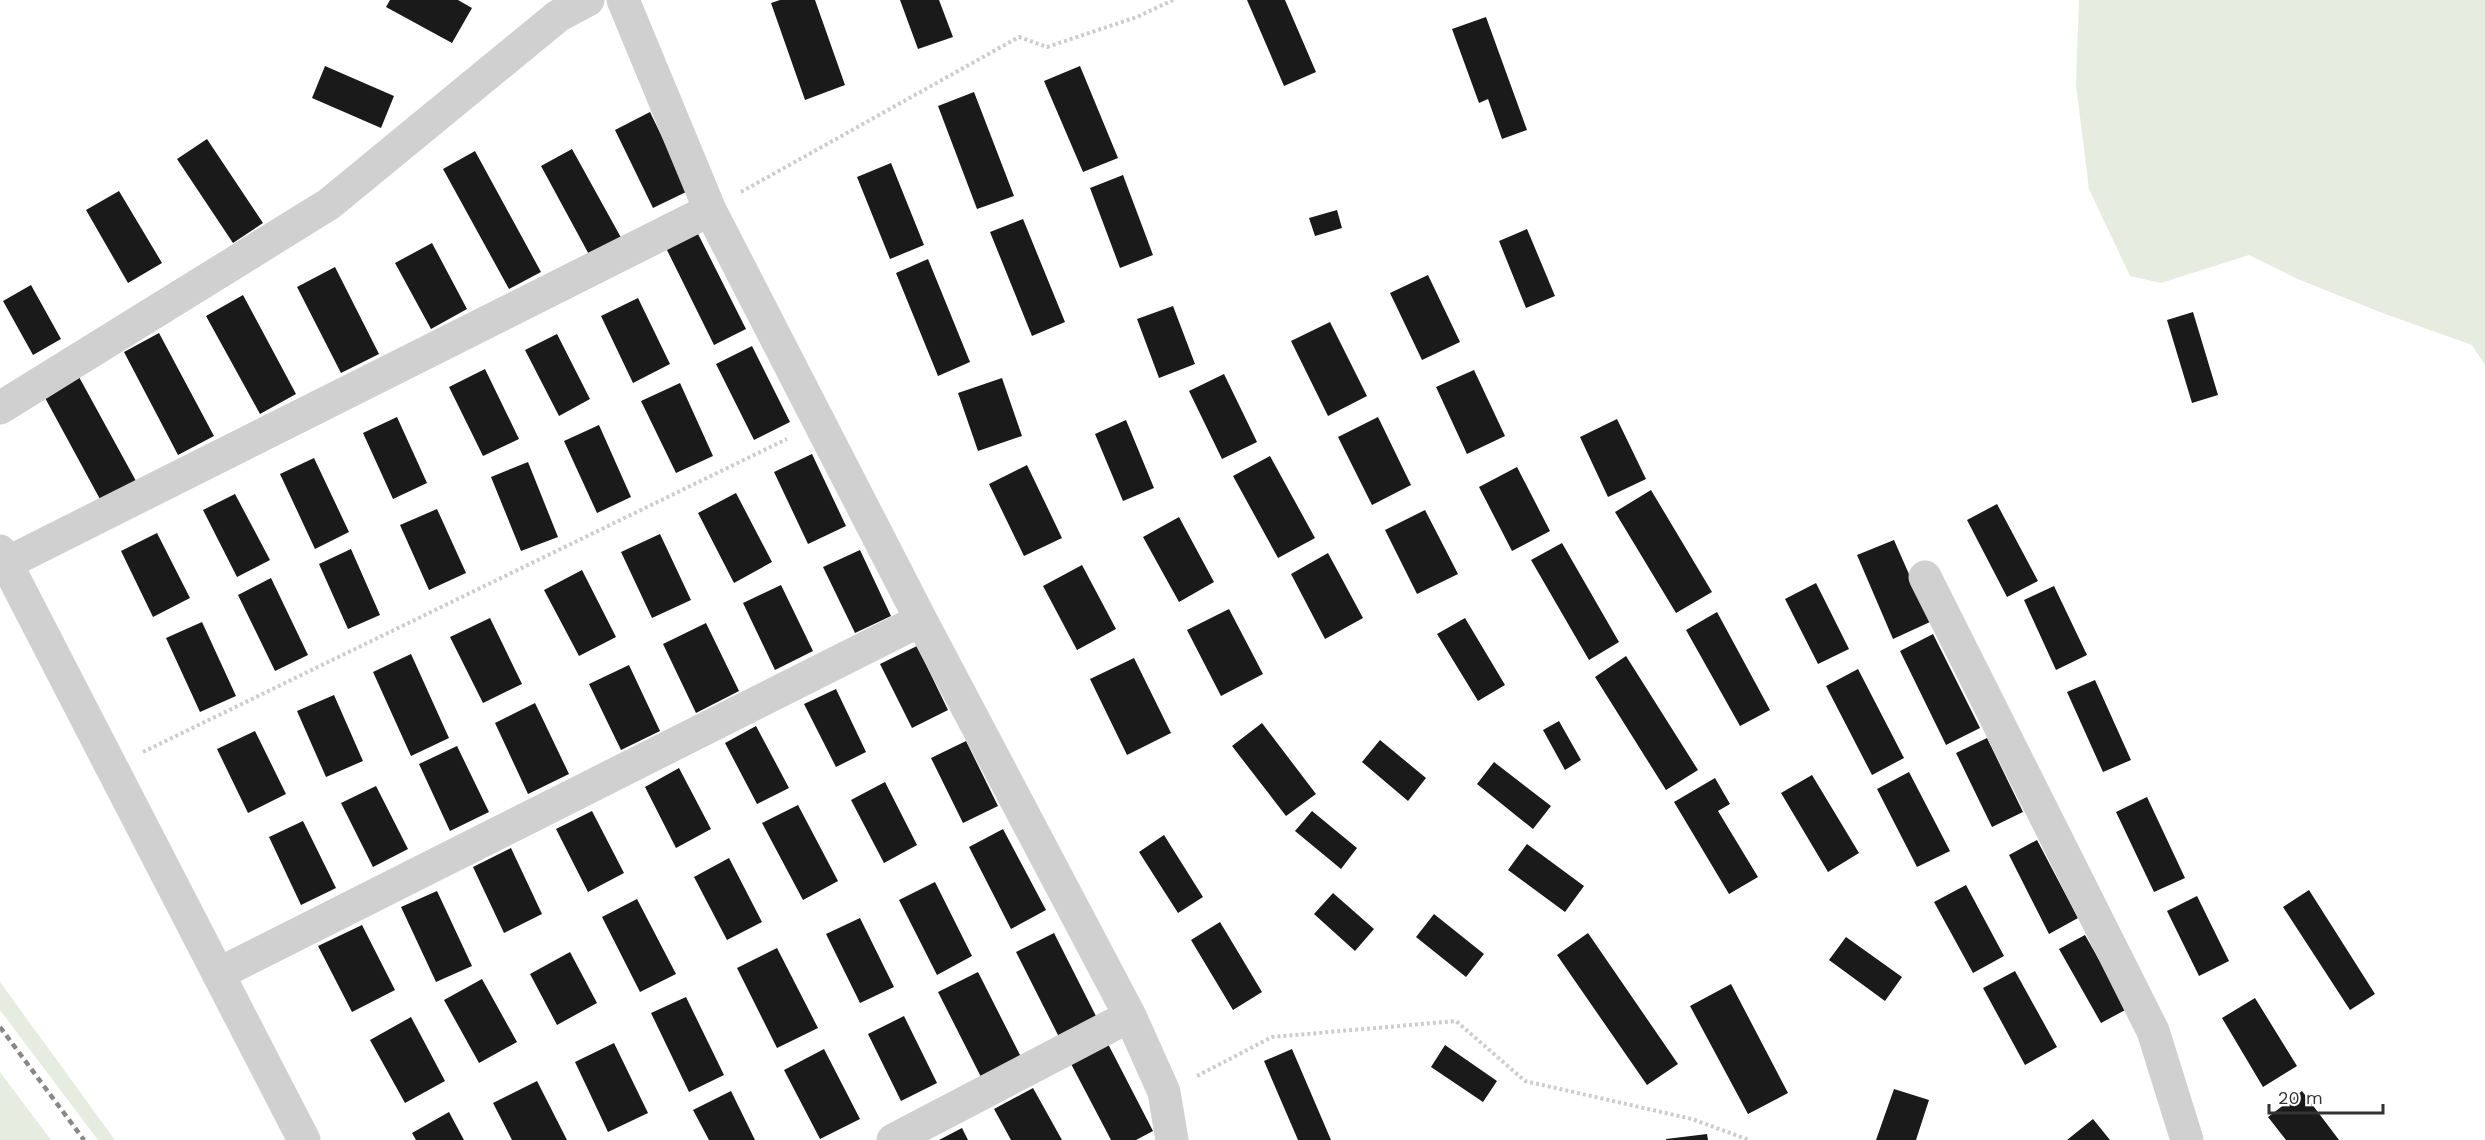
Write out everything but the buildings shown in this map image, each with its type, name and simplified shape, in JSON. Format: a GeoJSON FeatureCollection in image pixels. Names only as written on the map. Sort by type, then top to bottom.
{"type":"FeatureCollection","features":[{"type":"Feature","properties":{"kind":"street"},"geometry":{"type":"LineString","coordinates":[[0,408],[329,204],[558,16],[588,0]]}},
{"type":"Feature","properties":{"kind":"street"},"geometry":{"type":"LineString","coordinates":[[630,1],[710,210],[921,620],[1130,1016],[1164,1092],[1172,1140]]}},
{"type":"Feature","properties":{"kind":"street"},"geometry":{"type":"LineString","coordinates":[[304,1140],[4,557],[710,210]]}},
{"type":"Feature","properties":{"kind":"street"},"geometry":{"type":"LineString","coordinates":[[1925,577],[2153,1031],[2187,1140]]}},
{"type":"Feature","properties":{"kind":"street"},"geometry":{"type":"LineString","coordinates":[[218,974],[921,620]]}},
{"type":"Feature","properties":{"kind":"street"},"geometry":{"type":"LineString","coordinates":[[893,1140],[1130,1016]]}},
{"type":"Feature","properties":{"kind":"path"},"geometry":{"type":"LineString","coordinates":[[710,210],[1019,37],[1047,47],[1137,18],[1173,0]]}},
{"type":"Feature","properties":{"kind":"path"},"geometry":{"type":"LineString","coordinates":[[112,767],[820,423]]}},
{"type":"Feature","properties":{"kind":"path"},"geometry":{"type":"LineString","coordinates":[[1164,1092],[1272,1037],[1456,1021],[1525,1081],[1692,1119],[1749,1140]]}},
{"type":"Feature","properties":{"kind":"shaded area"},"geometry":{"type":"Polygon","coordinates":[[[2079,0],[2485,0],[2485,365],[2472,345],[2300,280],[2249,255],[2161,283],[2130,276],[2089,189],[2076,85],[2079,0]]]}},
{"type":"Feature","properties":{"kind":"shaded area"},"geometry":{"type":"Polygon","coordinates":[[[0,982],[115,1140],[98,1140],[0,1010],[0,982]]]}},
{"type":"Feature","properties":{"kind":"shaded area"},"geometry":{"type":"Polygon","coordinates":[[[0,1072],[51,1140],[0,1140],[0,1072]]]}},
{"type":"Feature","properties":{"kind":"railway"},"geometry":{"type":"LineString","coordinates":[[0,1027],[84,1140]]}}]}
